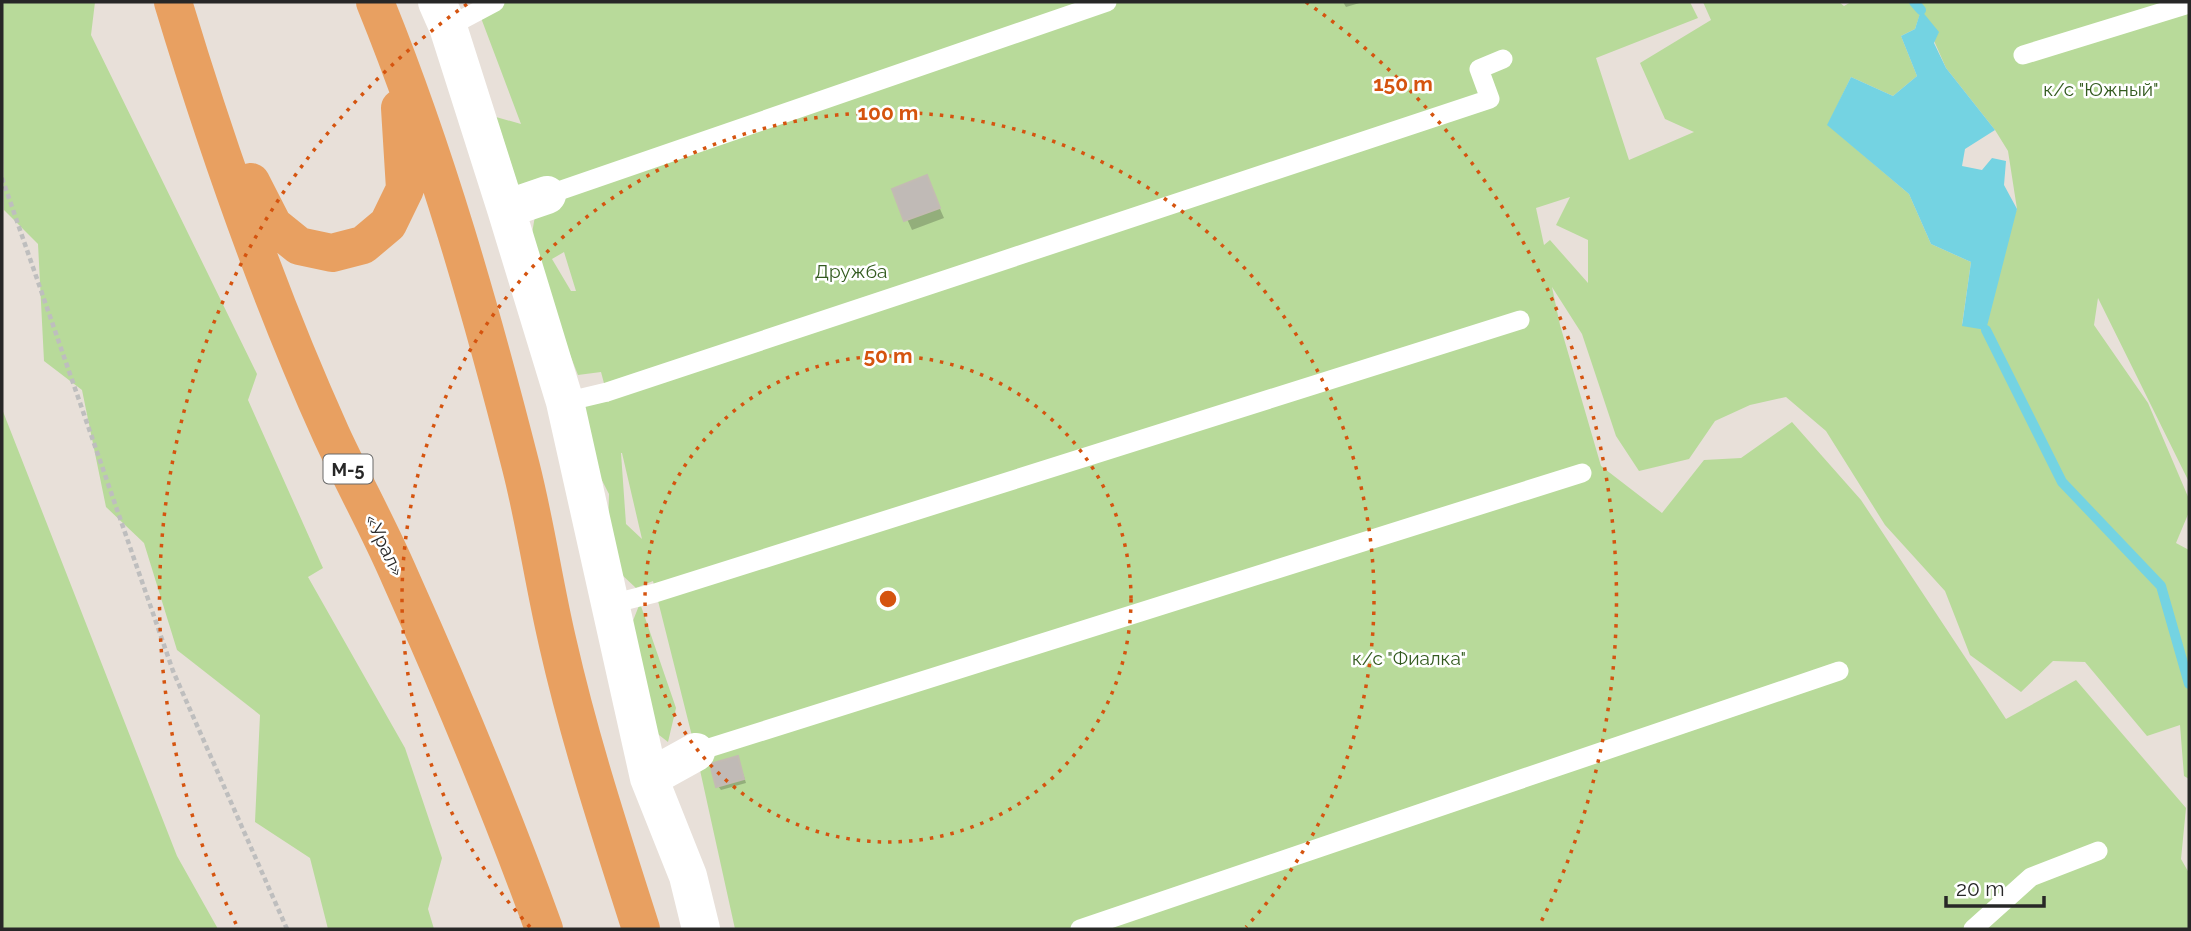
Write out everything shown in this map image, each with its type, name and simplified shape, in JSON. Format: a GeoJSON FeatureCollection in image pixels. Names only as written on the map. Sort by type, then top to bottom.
{"type":"FeatureCollection","features":[{"type":"Feature","properties":{"kind":"highway","name":"«Урал»"},"geometry":{"type":"LineString","coordinates":[[173,2],[195,75],[255,247],[293,343],[331,434],[399,574],[471,739],[544,929]]}},
{"type":"Feature","properties":{"kind":"highway"},"geometry":{"type":"LineString","coordinates":[[375,2],[398,58],[453,226],[489,349],[521,470],[558,644],[587,757],[641,929]]}},
{"type":"Feature","properties":{"kind":"highway"},"geometry":{"type":"LineString","coordinates":[[195,75],[273,225],[299,246],[331,253],[363,245],[388,224],[405,189],[398,58]]}},
{"type":"Feature","properties":{"kind":"street"},"geometry":{"type":"LineString","coordinates":[[442,14],[565,402],[649,778],[688,876],[701,929]]}},
{"type":"Feature","properties":{"kind":"street"},"geometry":{"type":"LineString","coordinates":[[506,209],[547,195]]}},
{"type":"Feature","properties":{"kind":"street"},"geometry":{"type":"LineString","coordinates":[[649,778],[696,752]]}},
{"type":"Feature","properties":{"kind":"lane"},"geometry":{"type":"LineString","coordinates":[[442,14],[495,2]]}},
{"type":"Feature","properties":{"kind":"lane"},"geometry":{"type":"LineString","coordinates":[[547,195],[1107,2]]}},
{"type":"Feature","properties":{"kind":"lane"},"geometry":{"type":"LineString","coordinates":[[2024,55],[2189,4]]}},
{"type":"Feature","properties":{"kind":"lane"},"geometry":{"type":"LineString","coordinates":[[565,402],[607,392],[1490,99],[1479,69],[1503,59]]}},
{"type":"Feature","properties":{"kind":"lane"},"geometry":{"type":"LineString","coordinates":[[611,604],[655,593],[1520,320]]}},
{"type":"Feature","properties":{"kind":"lane"},"geometry":{"type":"LineString","coordinates":[[696,752],[1582,473]]}},
{"type":"Feature","properties":{"kind":"lane"},"geometry":{"type":"LineString","coordinates":[[1080,929],[1839,671]]}},
{"type":"Feature","properties":{"kind":"lane"},"geometry":{"type":"LineString","coordinates":[[1973,929],[2031,877],[2098,851]]}},
{"type":"Feature","properties":{"kind":"path"},"geometry":{"type":"LineString","coordinates":[[2,178],[173,671],[287,929]]}},
{"type":"Feature","properties":{"kind":"green space"},"geometry":{"type":"Polygon","coordinates":[[[2,2],[95,2],[91,35],[257,374],[248,400],[323,568],[308,577],[405,748],[442,858],[428,909],[434,929],[328,929],[310,858],[255,822],[260,715],[177,650],[144,543],[106,507],[82,390],[44,361],[38,244],[4,210],[2,2]]]}},
{"type":"Feature","properties":{"kind":"green space"},"geometry":{"type":"Polygon","coordinates":[[[475,2],[1690,2],[1698,18],[1596,58],[1629,160],[1694,132],[1665,119],[1640,63],[1711,20],[1703,2],[1839,2],[1844,6],[1851,2],[2189,2],[2189,482],[2098,298],[2094,325],[2148,403],[2189,499],[2189,512],[2176,543],[2189,550],[2189,779],[2184,776],[2180,725],[2147,736],[2085,662],[2053,661],[2021,692],[1970,655],[1945,591],[1885,525],[1826,431],[1786,397],[1750,405],[1715,421],[1689,459],[1639,471],[1616,436],[1582,334],[1552,287],[1560,325],[1601,466],[1662,513],[1704,460],[1741,458],[1792,422],[1861,500],[2006,719],[2076,680],[2186,808],[2181,859],[2189,873],[2189,929],[735,929],[696,752],[653,581],[636,588],[607,561],[609,494],[579,436],[585,397],[609,402],[601,372],[578,375],[529,251],[536,210],[519,189],[496,117],[521,124],[475,2]],[[1921,11],[1915,29],[1901,36],[1917,76],[1893,96],[1851,77],[1828,125],[1909,194],[1931,244],[1971,262],[1962,325],[2017,209],[2008,151],[1995,130],[1946,68],[1921,11]],[[1570,197],[1536,208],[1544,245],[1550,240],[1588,283],[1588,240],[1556,225],[1570,197]],[[564,252],[552,259],[571,291],[576,291],[564,252]],[[621,453],[626,524],[642,539],[621,453]]]}},
{"type":"Feature","properties":{"kind":"green space"},"geometry":{"type":"Polygon","coordinates":[[[2,409],[177,856],[218,929],[2,929],[2,409]]]}},
{"type":"Feature","properties":{"kind":"green space"},"geometry":{"type":"Polygon","coordinates":[[[640,603],[676,708],[668,742],[645,724],[627,636],[640,603]]]}},
{"type":"Feature","properties":{"kind":"water"},"geometry":{"type":"Polygon","coordinates":[[[1921,10],[1939,32],[1934,43],[1946,68],[1995,130],[1965,149],[1962,166],[1982,170],[1992,158],[2006,161],[2004,185],[2017,209],[1986,330],[1962,326],[1971,262],[1931,244],[1909,194],[1827,125],[1851,77],[1893,96],[1917,76],[1901,36],[1915,29],[1921,10]]]}},
{"type":"Feature","properties":{"kind":"building"},"geometry":{"type":"Polygon","coordinates":[[[927,175],[940,208],[904,221],[892,189],[927,175]]]}},
{"type":"Feature","properties":{"kind":"building"},"geometry":{"type":"Polygon","coordinates":[[[738,756],[744,779],[716,787],[710,764],[738,756]]]}},
{"type":"Feature","properties":{"kind":"waterway"},"geometry":{"type":"LineString","coordinates":[[1914,2],[1921,10]]}},
{"type":"Feature","properties":{"kind":"waterway"},"geometry":{"type":"LineString","coordinates":[[1986,330],[2062,482],[2161,586],[2189,684]]}},
{"type":"Feature","properties":{"kind":"park label","name":"к/с \"Южный\""},"geometry":{"type":"Point","coordinates":[2101,89]}},
{"type":"Feature","properties":{"kind":"park label","name":"Дружба"},"geometry":{"type":"Point","coordinates":[851,271]}},
{"type":"Feature","properties":{"kind":"park label","name":"к/с \"Фиалка\""},"geometry":{"type":"Point","coordinates":[1409,658]}}]}
